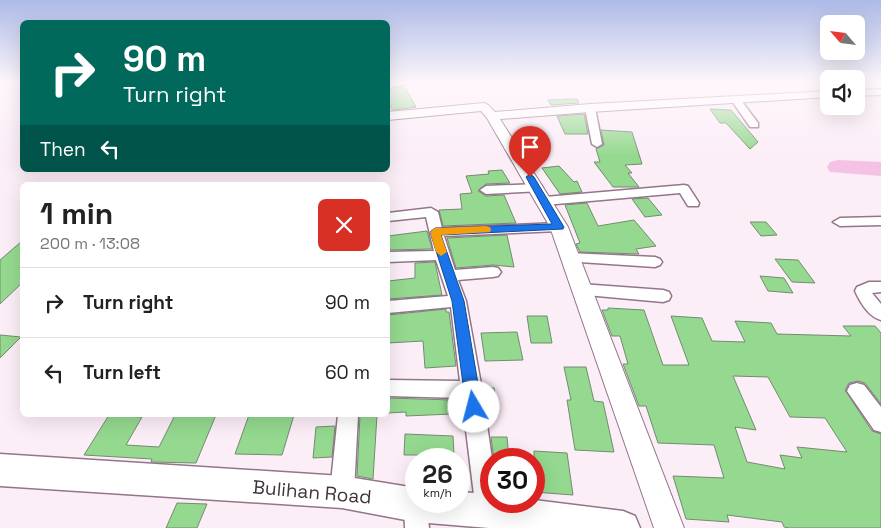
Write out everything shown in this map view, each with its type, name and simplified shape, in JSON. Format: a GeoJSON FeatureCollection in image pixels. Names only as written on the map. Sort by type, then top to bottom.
{"type":"FeatureCollection","features":[{"type":"Feature","properties":{"kind":"main road","name":"Bulihan Road"},"geometry":{"type":"LineString","coordinates":[[0,470],[342,492],[416,516],[480,512]]}},
{"type":"Feature","properties":{"kind":"main road","name":"Bulihan Road"},"geometry":{"type":"LineString","coordinates":[[504,513],[623,528]]}},
{"type":"Feature","properties":{"kind":"street"},"geometry":{"type":"LineString","coordinates":[[492,116],[619,107]]}},
{"type":"Feature","properties":{"kind":"street"},"geometry":{"type":"LineString","coordinates":[[741,107],[754,125]]}},
{"type":"Feature","properties":{"kind":"street"},"geometry":{"type":"LineString","coordinates":[[390,116],[484,108],[492,116],[541,194],[559,227],[669,528]]}},
{"type":"Feature","properties":{"kind":"street"},"geometry":{"type":"LineString","coordinates":[[590,108],[597,144]]}},
{"type":"Feature","properties":{"kind":"street"},"geometry":{"type":"LineString","coordinates":[[486,190],[541,194],[684,189],[693,203]]}},
{"type":"Feature","properties":{"kind":"street"},"geometry":{"type":"LineString","coordinates":[[390,217],[431,212],[435,232],[458,301],[480,450]]}},
{"type":"Feature","properties":{"kind":"street"},"geometry":{"type":"LineString","coordinates":[[840,222],[880,222]]}},
{"type":"Feature","properties":{"kind":"street"},"geometry":{"type":"LineString","coordinates":[[435,232],[559,227]]}},
{"type":"Feature","properties":{"kind":"street"},"geometry":{"type":"LineString","coordinates":[[390,257],[442,254]]}},
{"type":"Feature","properties":{"kind":"street"},"geometry":{"type":"LineString","coordinates":[[570,258],[655,262]]}},
{"type":"Feature","properties":{"kind":"street"},"geometry":{"type":"LineString","coordinates":[[450,275],[494,272]]}},
{"type":"Feature","properties":{"kind":"street"},"geometry":{"type":"LineString","coordinates":[[881,287],[869,288],[863,291],[866,298],[881,314]]}},
{"type":"Feature","properties":{"kind":"street"},"geometry":{"type":"LineString","coordinates":[[581,290],[663,296]]}},
{"type":"Feature","properties":{"kind":"street"},"geometry":{"type":"LineString","coordinates":[[390,307],[458,301]]}},
{"type":"Feature","properties":{"kind":"street"},"geometry":{"type":"LineString","coordinates":[[390,388],[472,390]]}},
{"type":"Feature","properties":{"kind":"street"},"geometry":{"type":"LineString","coordinates":[[857,391],[881,423]]}},
{"type":"Feature","properties":{"kind":"street"},"geometry":{"type":"LineString","coordinates":[[342,492],[348,417]]}},
{"type":"Feature","properties":{"kind":"building"},"geometry":{"type":"Polygon","coordinates":[[[391,107],[416,107],[392,110],[391,107]]]}},
{"type":"Feature","properties":{"kind":"building"},"geometry":{"type":"Polygon","coordinates":[[[710,109],[731,110],[758,142],[750,149],[726,123],[720,123],[710,109]]]}},
{"type":"Feature","properties":{"kind":"building"},"geometry":{"type":"Polygon","coordinates":[[[584,114],[588,134],[565,134],[557,116],[584,114]]]}},
{"type":"Feature","properties":{"kind":"building"},"geometry":{"type":"Polygon","coordinates":[[[601,130],[632,132],[642,164],[625,165],[632,173],[628,173],[639,187],[613,187],[594,162],[600,162],[596,149],[604,145],[601,130]]]}},
{"type":"Feature","properties":{"kind":"building"},"geometry":{"type":"Polygon","coordinates":[[[559,166],[574,182],[577,181],[582,192],[560,194],[542,168],[559,166]]]}},
{"type":"Feature","properties":{"kind":"building"},"geometry":{"type":"Polygon","coordinates":[[[502,170],[510,183],[486,184],[478,191],[486,196],[504,195],[516,223],[443,226],[439,210],[462,209],[460,194],[472,193],[466,176],[489,174],[488,171],[502,170]]]}},
{"type":"Feature","properties":{"kind":"building"},"geometry":{"type":"Polygon","coordinates":[[[648,198],[662,215],[645,217],[632,199],[648,198]]]}},
{"type":"Feature","properties":{"kind":"building"},"geometry":{"type":"Polygon","coordinates":[[[587,203],[598,226],[634,220],[656,246],[636,249],[639,254],[580,252],[576,244],[580,243],[565,205],[587,203]]]}},
{"type":"Feature","properties":{"kind":"building"},"geometry":{"type":"Polygon","coordinates":[[[750,222],[766,222],[777,235],[761,236],[750,222]]]}},
{"type":"Feature","properties":{"kind":"building"},"geometry":{"type":"Polygon","coordinates":[[[427,231],[432,249],[390,250],[390,236],[427,231]]]}},
{"type":"Feature","properties":{"kind":"building"},"geometry":{"type":"Polygon","coordinates":[[[507,235],[514,267],[493,265],[456,268],[447,238],[507,235]]]}},
{"type":"Feature","properties":{"kind":"building"},"geometry":{"type":"Polygon","coordinates":[[[20,243],[20,285],[0,304],[0,260],[20,243]]]}},
{"type":"Feature","properties":{"kind":"building"},"geometry":{"type":"Polygon","coordinates":[[[775,259],[798,260],[815,283],[792,282],[775,259]]]}},
{"type":"Feature","properties":{"kind":"building"},"geometry":{"type":"Polygon","coordinates":[[[435,262],[442,295],[390,299],[390,281],[415,278],[415,263],[435,262]]]}},
{"type":"Feature","properties":{"kind":"building"},"geometry":{"type":"Polygon","coordinates":[[[760,276],[784,278],[793,293],[768,291],[760,276]]]}},
{"type":"Feature","properties":{"kind":"building"},"geometry":{"type":"Polygon","coordinates":[[[608,308],[644,310],[663,365],[689,365],[671,316],[702,318],[712,341],[745,342],[735,321],[771,323],[777,334],[851,336],[843,326],[875,326],[881,333],[881,404],[865,383],[858,381],[849,383],[845,390],[872,431],[881,434],[881,528],[789,528],[784,527],[782,522],[727,515],[729,522],[686,519],[673,476],[724,478],[714,445],[658,443],[646,406],[639,406],[623,364],[628,364],[620,336],[612,336],[602,310],[608,310],[608,308]],[[733,376],[756,430],[735,427],[747,462],[785,469],[780,455],[802,458],[797,447],[847,452],[825,418],[790,417],[768,377],[733,376]]]}},
{"type":"Feature","properties":{"kind":"building"},"geometry":{"type":"Polygon","coordinates":[[[446,309],[446,312],[449,312],[456,366],[425,368],[423,341],[390,343],[390,315],[446,309]]]}},
{"type":"Feature","properties":{"kind":"building"},"geometry":{"type":"Polygon","coordinates":[[[527,316],[547,316],[552,343],[531,343],[527,316]]]}},
{"type":"Feature","properties":{"kind":"building"},"geometry":{"type":"Polygon","coordinates":[[[517,332],[523,360],[485,361],[481,333],[517,332]]]}},
{"type":"Feature","properties":{"kind":"building"},"geometry":{"type":"Polygon","coordinates":[[[0,335],[20,337],[20,338],[0,358],[0,335]]]}},
{"type":"Feature","properties":{"kind":"building"},"geometry":{"type":"Polygon","coordinates":[[[564,367],[586,367],[594,401],[603,402],[614,452],[575,450],[567,400],[571,400],[564,367]]]}},
{"type":"Feature","properties":{"kind":"building"},"geometry":{"type":"Polygon","coordinates":[[[484,388],[494,388],[497,412],[487,413],[484,388]]]}},
{"type":"Feature","properties":{"kind":"building"},"geometry":{"type":"Polygon","coordinates":[[[390,398],[452,400],[452,414],[406,416],[406,412],[390,413],[390,398]]]}},
{"type":"Feature","properties":{"kind":"building"},"geometry":{"type":"Polygon","coordinates":[[[108,417],[142,417],[126,445],[159,447],[174,417],[215,417],[196,463],[151,462],[152,459],[84,455],[108,417]]]}},
{"type":"Feature","properties":{"kind":"building"},"geometry":{"type":"Polygon","coordinates":[[[248,417],[293,417],[282,455],[235,454],[248,417]]]}},
{"type":"Feature","properties":{"kind":"building"},"geometry":{"type":"Polygon","coordinates":[[[360,417],[377,417],[373,479],[357,476],[360,417]]]}},
{"type":"Feature","properties":{"kind":"building"},"geometry":{"type":"Polygon","coordinates":[[[335,426],[332,457],[313,458],[316,427],[335,426]]]}},
{"type":"Feature","properties":{"kind":"building"},"geometry":{"type":"Polygon","coordinates":[[[405,434],[453,436],[454,448],[405,448],[404,455],[405,434]]]}},
{"type":"Feature","properties":{"kind":"building"},"geometry":{"type":"Polygon","coordinates":[[[491,437],[507,437],[508,448],[492,448],[491,437]]]}},
{"type":"Feature","properties":{"kind":"building"},"geometry":{"type":"Polygon","coordinates":[[[545,452],[567,453],[573,495],[545,493],[545,452]]]}},
{"type":"Feature","properties":{"kind":"building"},"geometry":{"type":"Polygon","coordinates":[[[177,503],[207,504],[197,528],[166,528],[177,503]]]}},
{"type":"Feature","properties":{"kind":"waterway"},"geometry":{"type":"LineString","coordinates":[[838,167],[881,169]]}},
{"type":"Feature","properties":{"kind":"slow traffic"},"geometry":{"type":"LineString","coordinates":[[441,252],[435,232],[486,230]]}},
{"type":"Feature","properties":{"kind":"route"},"geometry":{"type":"LineString","coordinates":[[474,407],[458,301],[435,232],[559,227],[530,177]]}}]}
